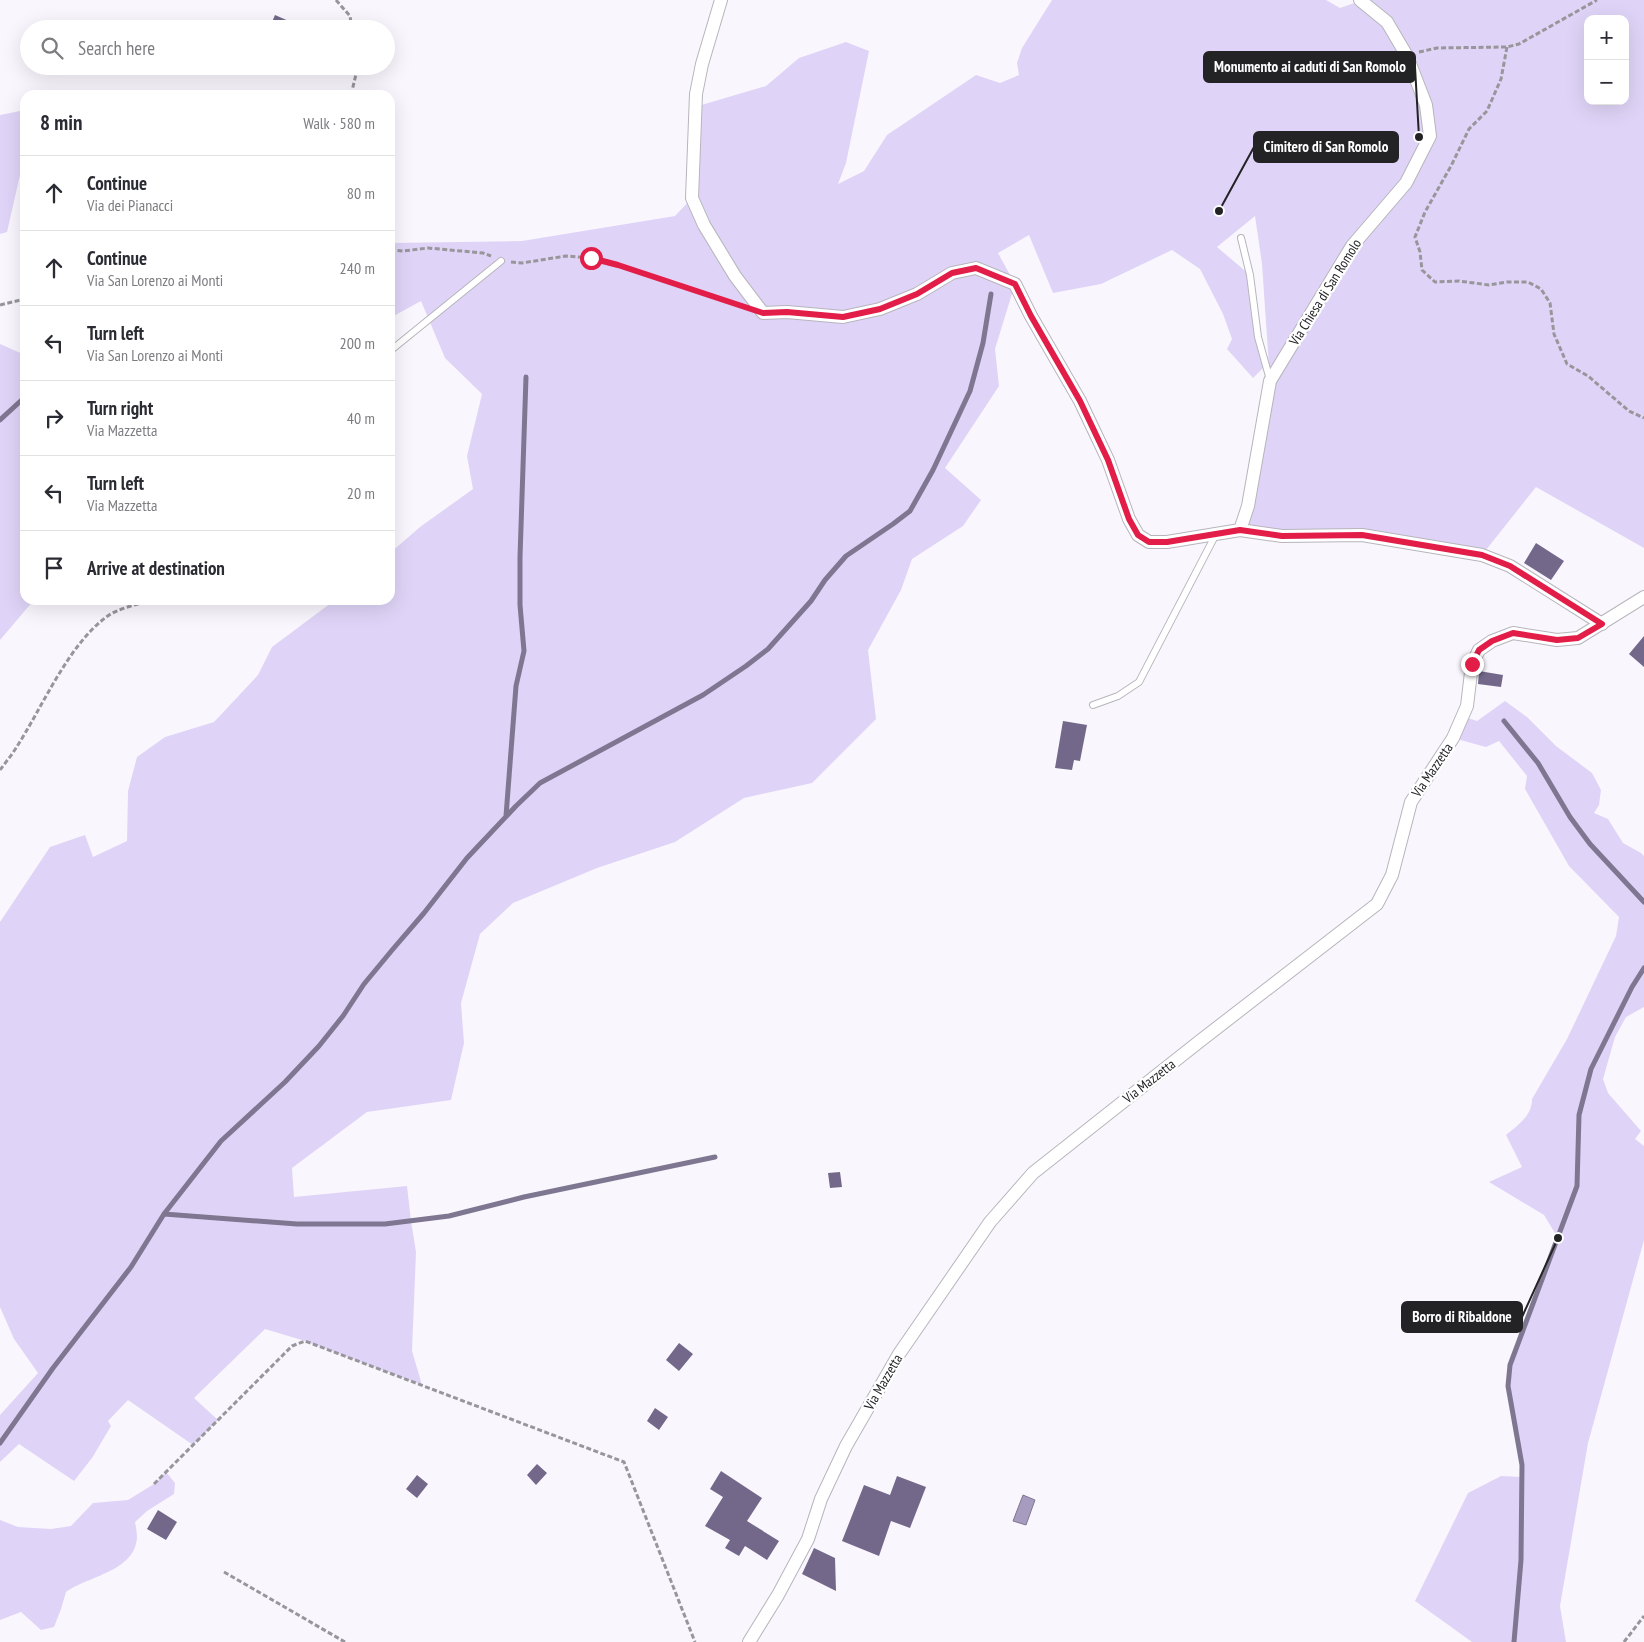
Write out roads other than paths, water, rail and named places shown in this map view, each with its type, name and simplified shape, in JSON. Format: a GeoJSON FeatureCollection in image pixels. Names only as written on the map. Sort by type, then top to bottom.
{"type":"FeatureCollection","features":[{"type":"Feature","properties":{"kind":"street"},"geometry":{"type":"LineString","coordinates":[[722,0],[702,64],[696,94],[692,198],[704,225],[735,276],[763,313],[787,312],[843,317],[880,309],[917,294],[952,273],[976,268],[1015,284],[1031,316],[1080,401],[1108,460],[1129,519],[1138,535],[1149,542],[1167,542],[1240,530],[1282,536],[1362,535],[1482,555],[1510,566],[1602,624]]}},
{"type":"Feature","properties":{"kind":"street","name":"Via Chiesa di San Romolo"},"geometry":{"type":"LineString","coordinates":[[1240,530],[1248,506],[1270,381],[1352,246],[1406,183],[1430,136],[1426,104],[1407,56],[1387,22],[1360,0]]}},
{"type":"Feature","properties":{"kind":"street","name":"Via Mazzetta"},"geometry":{"type":"LineString","coordinates":[[749,1642],[778,1595],[808,1539],[821,1499],[851,1438],[899,1354],[990,1222],[1033,1173],[1377,904],[1392,875],[1411,802],[1453,738],[1467,706],[1472,664],[1479,650],[1492,641],[1513,633],[1557,640],[1578,638],[1644,597]]}},
{"type":"Feature","properties":{"kind":"lane"},"geometry":{"type":"LineString","coordinates":[[1241,238],[1250,274],[1258,337],[1270,381]]}},
{"type":"Feature","properties":{"kind":"lane"},"geometry":{"type":"LineString","coordinates":[[395,347],[501,261]]}},
{"type":"Feature","properties":{"kind":"lane"},"geometry":{"type":"LineString","coordinates":[[1093,705],[1118,696],[1139,682],[1216,534]]}},
{"type":"Feature","properties":{"kind":"waterway"},"geometry":{"type":"LineString","coordinates":[[0,1443],[53,1368],[131,1267],[164,1214],[221,1141],[285,1082],[319,1046],[343,1016],[364,984],[424,913],[467,858],[516,806],[540,783],[703,695],[746,666],[768,649],[811,601],[825,580],[846,556],[910,511],[933,470],[970,391],[983,343],[991,294]]}},
{"type":"Feature","properties":{"kind":"waterway"},"geometry":{"type":"LineString","coordinates":[[506,816],[516,686],[524,651],[520,605],[520,557],[526,377]]}},
{"type":"Feature","properties":{"kind":"waterway"},"geometry":{"type":"LineString","coordinates":[[0,420],[20,402]]}},
{"type":"Feature","properties":{"kind":"waterway"},"geometry":{"type":"LineString","coordinates":[[1504,721],[1538,763],[1570,817],[1590,844],[1644,902]]}},
{"type":"Feature","properties":{"kind":"waterway"},"geometry":{"type":"LineString","coordinates":[[1514,1642],[1521,1560],[1522,1465],[1508,1386],[1510,1365],[1577,1186],[1579,1115],[1591,1069],[1632,987],[1644,968]]}},
{"type":"Feature","properties":{"kind":"waterway"},"geometry":{"type":"LineString","coordinates":[[164,1214],[297,1224],[385,1224],[449,1216],[524,1197],[715,1157]]}},
{"type":"Feature","properties":{"kind":"place","name":"Monumento ai caduti di San Romolo"},"geometry":{"type":"Point","coordinates":[1419,137]}},
{"type":"Feature","properties":{"kind":"place","name":"Cimitero di San Romolo"},"geometry":{"type":"Point","coordinates":[1219,211]}},
{"type":"Feature","properties":{"kind":"place","name":"Borro di Ribaldone"},"geometry":{"type":"Point","coordinates":[1558,1238]}}]}
